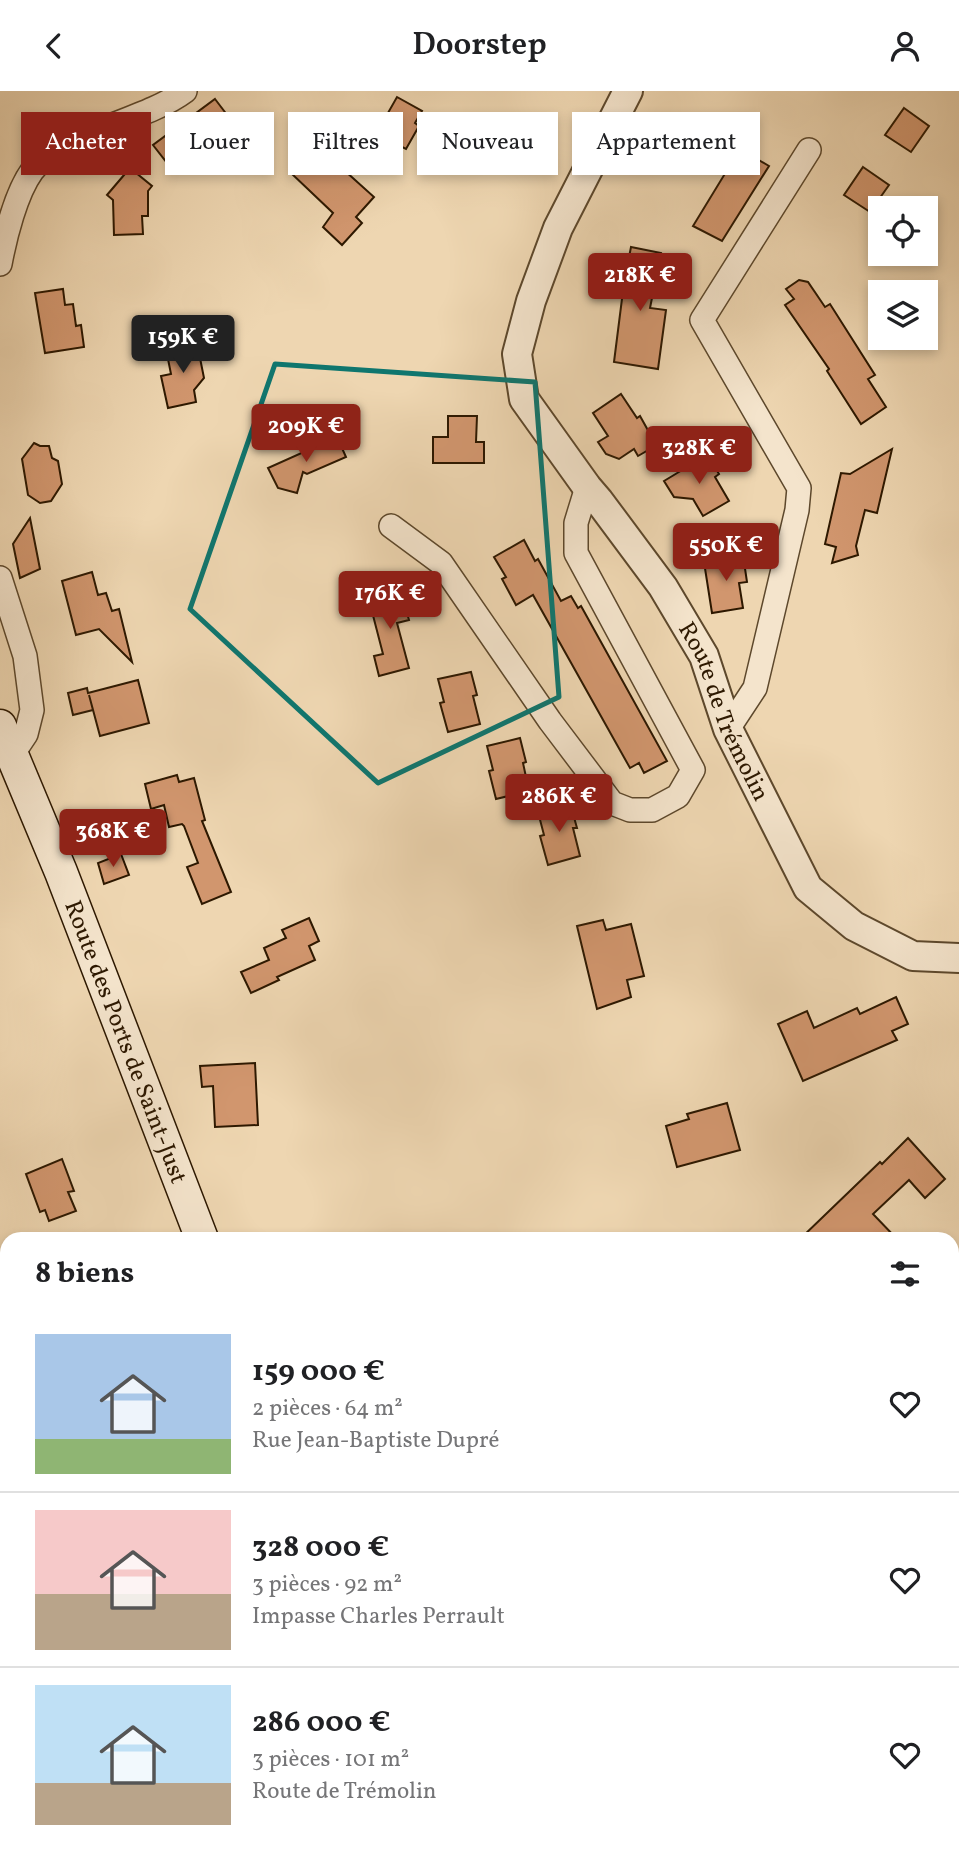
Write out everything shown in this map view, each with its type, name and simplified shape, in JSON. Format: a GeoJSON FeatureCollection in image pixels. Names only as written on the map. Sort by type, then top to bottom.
{"type":"FeatureCollection","features":[{"type":"Feature","properties":{"kind":"main road","name":"Route des Ports de Saint-Just"},"geometry":{"type":"LineString","coordinates":[[6,740],[61,872],[199,1232]]}},
{"type":"Feature","properties":{"kind":"street"},"geometry":{"type":"LineString","coordinates":[[0,264],[18,202],[33,170],[59,148],[142,115],[172,101],[185,91]]}},
{"type":"Feature","properties":{"kind":"street","name":"Route de Trémolin"},"geometry":{"type":"LineString","coordinates":[[628,91],[558,228],[531,301],[517,354],[524,399],[663,587],[704,656],[728,729],[808,888],[854,926],[912,956],[959,958]]}},
{"type":"Feature","properties":{"kind":"street"},"geometry":{"type":"LineString","coordinates":[[728,729],[755,688],[797,510],[799,488],[702,320],[809,150]]}},
{"type":"Feature","properties":{"kind":"street"},"geometry":{"type":"LineString","coordinates":[[391,526],[441,563],[550,721],[612,803],[630,810],[652,810],[678,796],[692,770],[576,553],[576,523],[587,487]]}},
{"type":"Feature","properties":{"kind":"street"},"geometry":{"type":"LineString","coordinates":[[0,578],[25,656],[32,710],[26,734],[6,740]]}},
{"type":"Feature","properties":{"kind":"highlighted area"},"geometry":{"type":"Polygon","coordinates":[[[275,364],[535,382],[559,697],[378,783],[190,609],[275,364]]]}},
{"type":"Feature","properties":{"kind":"building"},"geometry":{"type":"Polygon","coordinates":[[[397,97],[422,111],[417,112],[417,130],[406,149],[403,148],[403,112],[388,112],[397,97]]]}},
{"type":"Feature","properties":{"kind":"building"},"geometry":{"type":"Polygon","coordinates":[[[215,99],[225,112],[197,112],[215,99]]]}},
{"type":"Feature","properties":{"kind":"building"},"geometry":{"type":"Polygon","coordinates":[[[904,108],[929,126],[911,152],[885,135],[904,108]]]}},
{"type":"Feature","properties":{"kind":"building"},"geometry":{"type":"Polygon","coordinates":[[[165,136],[165,160],[153,145],[165,136]]]}},
{"type":"Feature","properties":{"kind":"building"},"geometry":{"type":"Polygon","coordinates":[[[760,161],[769,166],[722,241],[693,226],[724,175],[760,175],[760,161]]]}},
{"type":"Feature","properties":{"kind":"building"},"geometry":{"type":"Polygon","coordinates":[[[863,167],[889,185],[881,196],[868,196],[868,211],[844,195],[863,167]]]}},
{"type":"Feature","properties":{"kind":"building"},"geometry":{"type":"Polygon","coordinates":[[[124,175],[139,175],[152,186],[148,191],[148,216],[142,216],[143,234],[114,235],[113,200],[107,195],[124,175]]]}},
{"type":"Feature","properties":{"kind":"building"},"geometry":{"type":"Polygon","coordinates":[[[293,175],[349,175],[374,197],[356,217],[362,223],[342,245],[323,227],[333,213],[293,175]]]}},
{"type":"Feature","properties":{"kind":"building"},"geometry":{"type":"Polygon","coordinates":[[[631,247],[661,253],[650,308],[666,310],[658,369],[614,362],[631,247]]]}},
{"type":"Feature","properties":{"kind":"building"},"geometry":{"type":"Polygon","coordinates":[[[799,280],[808,282],[825,307],[830,304],[875,375],[868,379],[886,407],[861,424],[827,371],[829,369],[785,305],[794,299],[786,289],[799,280]]]}},
{"type":"Feature","properties":{"kind":"building"},"geometry":{"type":"Polygon","coordinates":[[[63,289],[65,305],[73,304],[76,326],[81,325],[84,347],[45,353],[35,293],[63,289]]]}},
{"type":"Feature","properties":{"kind":"building"},"geometry":{"type":"Polygon","coordinates":[[[197,343],[204,378],[194,390],[196,402],[168,408],[161,376],[171,374],[166,349],[197,343]]]}},
{"type":"Feature","properties":{"kind":"building"},"geometry":{"type":"Polygon","coordinates":[[[621,394],[637,418],[640,416],[655,443],[638,456],[634,449],[619,459],[606,454],[598,442],[608,436],[593,413],[621,394]]]}},
{"type":"Feature","properties":{"kind":"building"},"geometry":{"type":"Polygon","coordinates":[[[448,416],[477,416],[476,442],[484,442],[484,463],[433,463],[433,437],[448,437],[448,416]]]}},
{"type":"Feature","properties":{"kind":"building"},"geometry":{"type":"Polygon","coordinates":[[[337,437],[346,457],[307,474],[303,472],[297,493],[278,488],[268,468],[337,437]]]}},
{"type":"Feature","properties":{"kind":"building"},"geometry":{"type":"Polygon","coordinates":[[[34,443],[49,446],[52,458],[58,461],[62,484],[51,501],[40,503],[28,495],[22,459],[34,443]]]}},
{"type":"Feature","properties":{"kind":"building"},"geometry":{"type":"Polygon","coordinates":[[[892,449],[877,513],[865,510],[856,546],[858,555],[832,563],[836,547],[825,544],[841,473],[850,474],[892,449]]]}},
{"type":"Feature","properties":{"kind":"building"},"geometry":{"type":"Polygon","coordinates":[[[707,455],[719,474],[715,477],[729,501],[703,516],[693,499],[674,497],[664,481],[707,455]]]}},
{"type":"Feature","properties":{"kind":"building"},"geometry":{"type":"Polygon","coordinates":[[[30,518],[40,569],[20,578],[13,544],[30,518]]]}},
{"type":"Feature","properties":{"kind":"building"},"geometry":{"type":"Polygon","coordinates":[[[524,540],[535,561],[538,559],[561,601],[571,596],[578,608],[581,606],[667,761],[644,773],[639,763],[630,768],[533,595],[516,605],[502,579],[506,577],[494,557],[524,540]]]}},
{"type":"Feature","properties":{"kind":"building"},"geometry":{"type":"Polygon","coordinates":[[[743,555],[747,582],[739,583],[743,608],[712,613],[704,562],[743,555]]]}},
{"type":"Feature","properties":{"kind":"building"},"geometry":{"type":"Polygon","coordinates":[[[92,572],[98,595],[106,593],[112,611],[119,609],[132,662],[99,629],[76,635],[62,581],[92,572]]]}},
{"type":"Feature","properties":{"kind":"building"},"geometry":{"type":"Polygon","coordinates":[[[400,589],[409,620],[397,623],[409,668],[379,676],[374,656],[383,654],[368,596],[400,589]]]}},
{"type":"Feature","properties":{"kind":"building"},"geometry":{"type":"Polygon","coordinates":[[[471,672],[477,695],[473,696],[480,724],[448,732],[440,703],[444,702],[438,679],[471,672]]]}},
{"type":"Feature","properties":{"kind":"building"},"geometry":{"type":"Polygon","coordinates":[[[138,680],[149,723],[100,736],[89,695],[93,710],[73,715],[68,693],[87,688],[88,693],[138,680]]]}},
{"type":"Feature","properties":{"kind":"building"},"geometry":{"type":"Polygon","coordinates":[[[520,738],[529,791],[496,799],[489,771],[493,770],[487,746],[520,738]]]}},
{"type":"Feature","properties":{"kind":"building"},"geometry":{"type":"Polygon","coordinates":[[[177,775],[179,782],[194,778],[205,820],[202,821],[231,892],[202,904],[187,867],[198,863],[184,826],[182,824],[169,827],[164,805],[151,809],[145,784],[177,775]]]}},
{"type":"Feature","properties":{"kind":"building"},"geometry":{"type":"Polygon","coordinates":[[[570,803],[577,828],[573,828],[580,856],[548,865],[540,836],[544,835],[538,812],[570,803]]]}},
{"type":"Feature","properties":{"kind":"building"},"geometry":{"type":"Polygon","coordinates":[[[121,854],[129,875],[104,884],[98,863],[121,854]]]}},
{"type":"Feature","properties":{"kind":"building"},"geometry":{"type":"Polygon","coordinates":[[[309,918],[319,941],[309,946],[315,960],[277,977],[279,980],[251,993],[241,972],[269,960],[264,948],[286,938],[282,930],[309,918]]]}},
{"type":"Feature","properties":{"kind":"building"},"geometry":{"type":"Polygon","coordinates":[[[603,920],[606,930],[631,924],[644,976],[627,980],[631,997],[597,1009],[577,926],[603,920]]]}},
{"type":"Feature","properties":{"kind":"building"},"geometry":{"type":"Polygon","coordinates":[[[896,997],[908,1024],[892,1031],[897,1040],[803,1081],[778,1024],[807,1011],[814,1028],[857,1008],[860,1014],[896,997]]]}},
{"type":"Feature","properties":{"kind":"building"},"geometry":{"type":"Polygon","coordinates":[[[255,1063],[258,1125],[215,1127],[213,1086],[202,1087],[200,1066],[255,1063]]]}},
{"type":"Feature","properties":{"kind":"building"},"geometry":{"type":"Polygon","coordinates":[[[727,1103],[740,1150],[677,1167],[666,1126],[689,1119],[687,1114],[727,1103]]]}},
{"type":"Feature","properties":{"kind":"building"},"geometry":{"type":"Polygon","coordinates":[[[908,1138],[945,1179],[925,1198],[909,1180],[873,1214],[890,1232],[807,1232],[880,1162],[882,1164],[908,1138]]]}},
{"type":"Feature","properties":{"kind":"building"},"geometry":{"type":"Polygon","coordinates":[[[62,1159],[74,1191],[68,1192],[76,1211],[49,1221],[45,1210],[40,1212],[26,1174],[62,1159]]]}}]}
